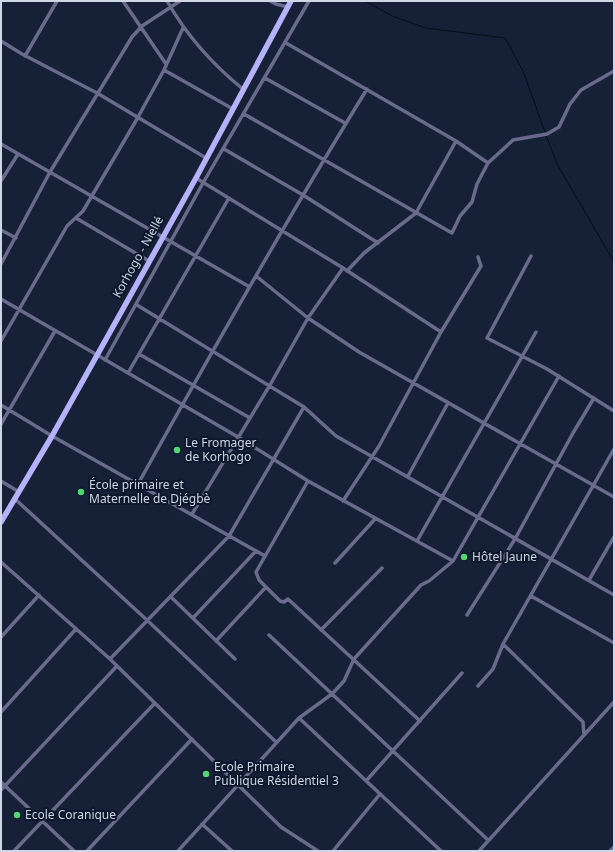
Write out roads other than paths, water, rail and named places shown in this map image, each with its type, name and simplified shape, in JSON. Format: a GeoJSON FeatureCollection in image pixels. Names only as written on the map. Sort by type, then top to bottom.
{"type":"FeatureCollection","features":[{"type":"Feature","properties":{"kind":"main road","name":"Korhogo - Niellé"},"geometry":{"type":"LineString","coordinates":[[1,522],[52,436],[148,261],[196,178],[292,1]]}},
{"type":"Feature","properties":{"kind":"street"},"geometry":{"type":"LineString","coordinates":[[25,56],[57,1]]}},
{"type":"Feature","properties":{"kind":"street"},"geometry":{"type":"LineString","coordinates":[[123,1],[142,26],[166,64]]}},
{"type":"Feature","properties":{"kind":"street"},"geometry":{"type":"LineString","coordinates":[[167,1],[184,28],[222,73],[244,90]]}},
{"type":"Feature","properties":{"kind":"street"},"geometry":{"type":"LineString","coordinates":[[1,264],[50,172],[97,93],[142,26],[180,1]]}},
{"type":"Feature","properties":{"kind":"street"},"geometry":{"type":"LineString","coordinates":[[270,1],[288,7]]}},
{"type":"Feature","properties":{"kind":"street"},"geometry":{"type":"LineString","coordinates":[[105,360],[137,305],[203,183],[286,43],[309,1]]}},
{"type":"Feature","properties":{"kind":"street"},"geometry":{"type":"LineString","coordinates":[[1,341],[67,226],[83,212],[164,70],[184,28]]}},
{"type":"Feature","properties":{"kind":"street"},"geometry":{"type":"LineString","coordinates":[[1,41],[25,56],[97,93],[137,119],[206,158]]}},
{"type":"Feature","properties":{"kind":"street"},"geometry":{"type":"LineString","coordinates":[[286,43],[456,141],[488,164]]}},
{"type":"Feature","properties":{"kind":"street"},"geometry":{"type":"LineString","coordinates":[[164,70],[233,109]]}},
{"type":"Feature","properties":{"kind":"street"},"geometry":{"type":"LineString","coordinates":[[244,114],[452,233],[460,216],[472,202],[477,184],[488,164],[514,140],[547,134],[559,127],[570,104],[582,90],[614,71]]}},
{"type":"Feature","properties":{"kind":"street"},"geometry":{"type":"LineString","coordinates":[[265,78],[346,123]]}},
{"type":"Feature","properties":{"kind":"street"},"geometry":{"type":"LineString","coordinates":[[138,484],[248,286],[256,276],[322,159],[346,123],[366,88]]}},
{"type":"Feature","properties":{"kind":"street"},"geometry":{"type":"LineString","coordinates":[[347,271],[364,253],[416,213],[456,141]]}},
{"type":"Feature","properties":{"kind":"street"},"geometry":{"type":"LineString","coordinates":[[1,144],[248,286]]}},
{"type":"Feature","properties":{"kind":"street"},"geometry":{"type":"LineString","coordinates":[[224,149],[303,195],[378,243]]}},
{"type":"Feature","properties":{"kind":"street"},"geometry":{"type":"LineString","coordinates":[[1,181],[18,154]]}},
{"type":"Feature","properties":{"kind":"street"},"geometry":{"type":"LineString","coordinates":[[196,178],[343,268],[441,332]]}},
{"type":"Feature","properties":{"kind":"street"},"geometry":{"type":"LineString","coordinates":[[128,373],[158,318],[228,198]]}},
{"type":"Feature","properties":{"kind":"street"},"geometry":{"type":"LineString","coordinates":[[76,218],[148,261]]}},
{"type":"Feature","properties":{"kind":"street"},"geometry":{"type":"LineString","coordinates":[[1,230],[16,238]]}},
{"type":"Feature","properties":{"kind":"street"},"geometry":{"type":"LineString","coordinates":[[531,256],[487,338],[559,376],[614,411]]}},
{"type":"Feature","properties":{"kind":"street"},"geometry":{"type":"LineString","coordinates":[[343,500],[372,455],[441,332],[481,266],[478,257]]}},
{"type":"Feature","properties":{"kind":"street"},"geometry":{"type":"LineString","coordinates":[[192,514],[270,385],[308,318],[343,268]]}},
{"type":"Feature","properties":{"kind":"street"},"geometry":{"type":"LineString","coordinates":[[256,276],[308,318],[359,352],[412,384],[556,463],[614,497]]}},
{"type":"Feature","properties":{"kind":"street"},"geometry":{"type":"LineString","coordinates":[[1,299],[238,437],[308,481],[374,519],[453,561]]}},
{"type":"Feature","properties":{"kind":"street"},"geometry":{"type":"LineString","coordinates":[[137,305],[304,407],[336,436],[372,455],[614,595]]}},
{"type":"Feature","properties":{"kind":"street"},"geometry":{"type":"LineString","coordinates":[[1,424],[56,331]]}},
{"type":"Feature","properties":{"kind":"street"},"geometry":{"type":"LineString","coordinates":[[417,541],[536,332]]}},
{"type":"Feature","properties":{"kind":"street"},"geometry":{"type":"LineString","coordinates":[[138,354],[250,418]]}},
{"type":"Feature","properties":{"kind":"street"},"geometry":{"type":"LineString","coordinates":[[178,851],[299,718],[332,694],[344,681],[354,659],[421,585],[429,581],[453,561],[478,516],[522,444],[559,376]]}},
{"type":"Feature","properties":{"kind":"street"},"geometry":{"type":"LineString","coordinates":[[467,615],[515,539],[556,463],[594,398]]}},
{"type":"Feature","properties":{"kind":"street"},"geometry":{"type":"LineString","coordinates":[[408,476],[448,403]]}},
{"type":"Feature","properties":{"kind":"street"},"geometry":{"type":"LineString","coordinates":[[1,405],[52,436],[265,556]]}},
{"type":"Feature","properties":{"kind":"street"},"geometry":{"type":"LineString","coordinates":[[110,659],[229,536],[304,407]]}},
{"type":"Feature","properties":{"kind":"street"},"geometry":{"type":"LineString","coordinates":[[478,686],[492,669],[503,644],[532,596],[614,450]]}},
{"type":"Feature","properties":{"kind":"street"},"geometry":{"type":"LineString","coordinates":[[1,481],[19,492]]}},
{"type":"Feature","properties":{"kind":"street"},"geometry":{"type":"LineString","coordinates":[[308,481],[256,572],[259,580],[280,601],[284,602],[288,598],[420,720]]}},
{"type":"Feature","properties":{"kind":"street"},"geometry":{"type":"LineString","coordinates":[[15,499],[148,621],[276,742]]}},
{"type":"Feature","properties":{"kind":"street"},"geometry":{"type":"LineString","coordinates":[[335,563],[374,519]]}},
{"type":"Feature","properties":{"kind":"street"},"geometry":{"type":"LineString","coordinates":[[589,580],[614,537]]}},
{"type":"Feature","properties":{"kind":"street"},"geometry":{"type":"LineString","coordinates":[[193,618],[256,551]]}},
{"type":"Feature","properties":{"kind":"street"},"geometry":{"type":"LineString","coordinates":[[1,562],[110,659],[281,827],[318,851]]}},
{"type":"Feature","properties":{"kind":"street"},"geometry":{"type":"LineString","coordinates":[[322,630],[382,568]]}},
{"type":"Feature","properties":{"kind":"street"},"geometry":{"type":"LineString","coordinates":[[216,641],[266,587]]}},
{"type":"Feature","properties":{"kind":"street"},"geometry":{"type":"LineString","coordinates":[[1,637],[39,595]]}},
{"type":"Feature","properties":{"kind":"street"},"geometry":{"type":"LineString","coordinates":[[532,596],[614,643]]}},
{"type":"Feature","properties":{"kind":"street"},"geometry":{"type":"LineString","coordinates":[[171,597],[235,659]]}},
{"type":"Feature","properties":{"kind":"street"},"geometry":{"type":"LineString","coordinates":[[1,712],[76,629]]}},
{"type":"Feature","properties":{"kind":"street"},"geometry":{"type":"LineString","coordinates":[[269,635],[488,840]]}},
{"type":"Feature","properties":{"kind":"street"},"geometry":{"type":"LineString","coordinates":[[503,644],[583,722],[584,735]]}},
{"type":"Feature","properties":{"kind":"street"},"geometry":{"type":"LineString","coordinates":[[1,790],[117,666]]}},
{"type":"Feature","properties":{"kind":"street"},"geometry":{"type":"LineString","coordinates":[[366,781],[462,673]]}},
{"type":"Feature","properties":{"kind":"street"},"geometry":{"type":"LineString","coordinates":[[479,851],[614,702]]}},
{"type":"Feature","properties":{"kind":"street"},"geometry":{"type":"LineString","coordinates":[[14,851],[155,703]]}},
{"type":"Feature","properties":{"kind":"street"},"geometry":{"type":"LineString","coordinates":[[299,718],[441,851]]}},
{"type":"Feature","properties":{"kind":"street"},"geometry":{"type":"LineString","coordinates":[[87,851],[192,739]]}},
{"type":"Feature","properties":{"kind":"street"},"geometry":{"type":"LineString","coordinates":[[1,782],[74,851]]}},
{"type":"Feature","properties":{"kind":"street"},"geometry":{"type":"LineString","coordinates":[[333,851],[380,794]]}},
{"type":"Feature","properties":{"kind":"street"},"geometry":{"type":"LineString","coordinates":[[202,824],[232,851]]}},
{"type":"Feature","properties":{"kind":"street"},"geometry":{"type":"LineString","coordinates":[[610,851],[614,847]]}},
{"type":"Feature","properties":{"kind":"waterway"},"geometry":{"type":"LineString","coordinates":[[365,1],[392,16],[426,28],[505,38],[523,71],[545,132]]}},
{"type":"Feature","properties":{"kind":"waterway"},"geometry":{"type":"LineString","coordinates":[[546,135],[557,164],[614,262]]}},
{"type":"Feature","properties":{"kind":"place","name":"Le Fromager de Korhogo"},"geometry":{"type":"Point","coordinates":[177,450]}},
{"type":"Feature","properties":{"kind":"place","name":"École primaire et Maternelle de Djégbè"},"geometry":{"type":"Point","coordinates":[81,492]}},
{"type":"Feature","properties":{"kind":"place","name":"Hôtel Jaune"},"geometry":{"type":"Point","coordinates":[464,557]}},
{"type":"Feature","properties":{"kind":"place","name":"Ecole Primaire Publique Résidentiel 3"},"geometry":{"type":"Point","coordinates":[206,774]}},
{"type":"Feature","properties":{"kind":"place","name":"Ecole Coranique"},"geometry":{"type":"Point","coordinates":[17,815]}}]}
